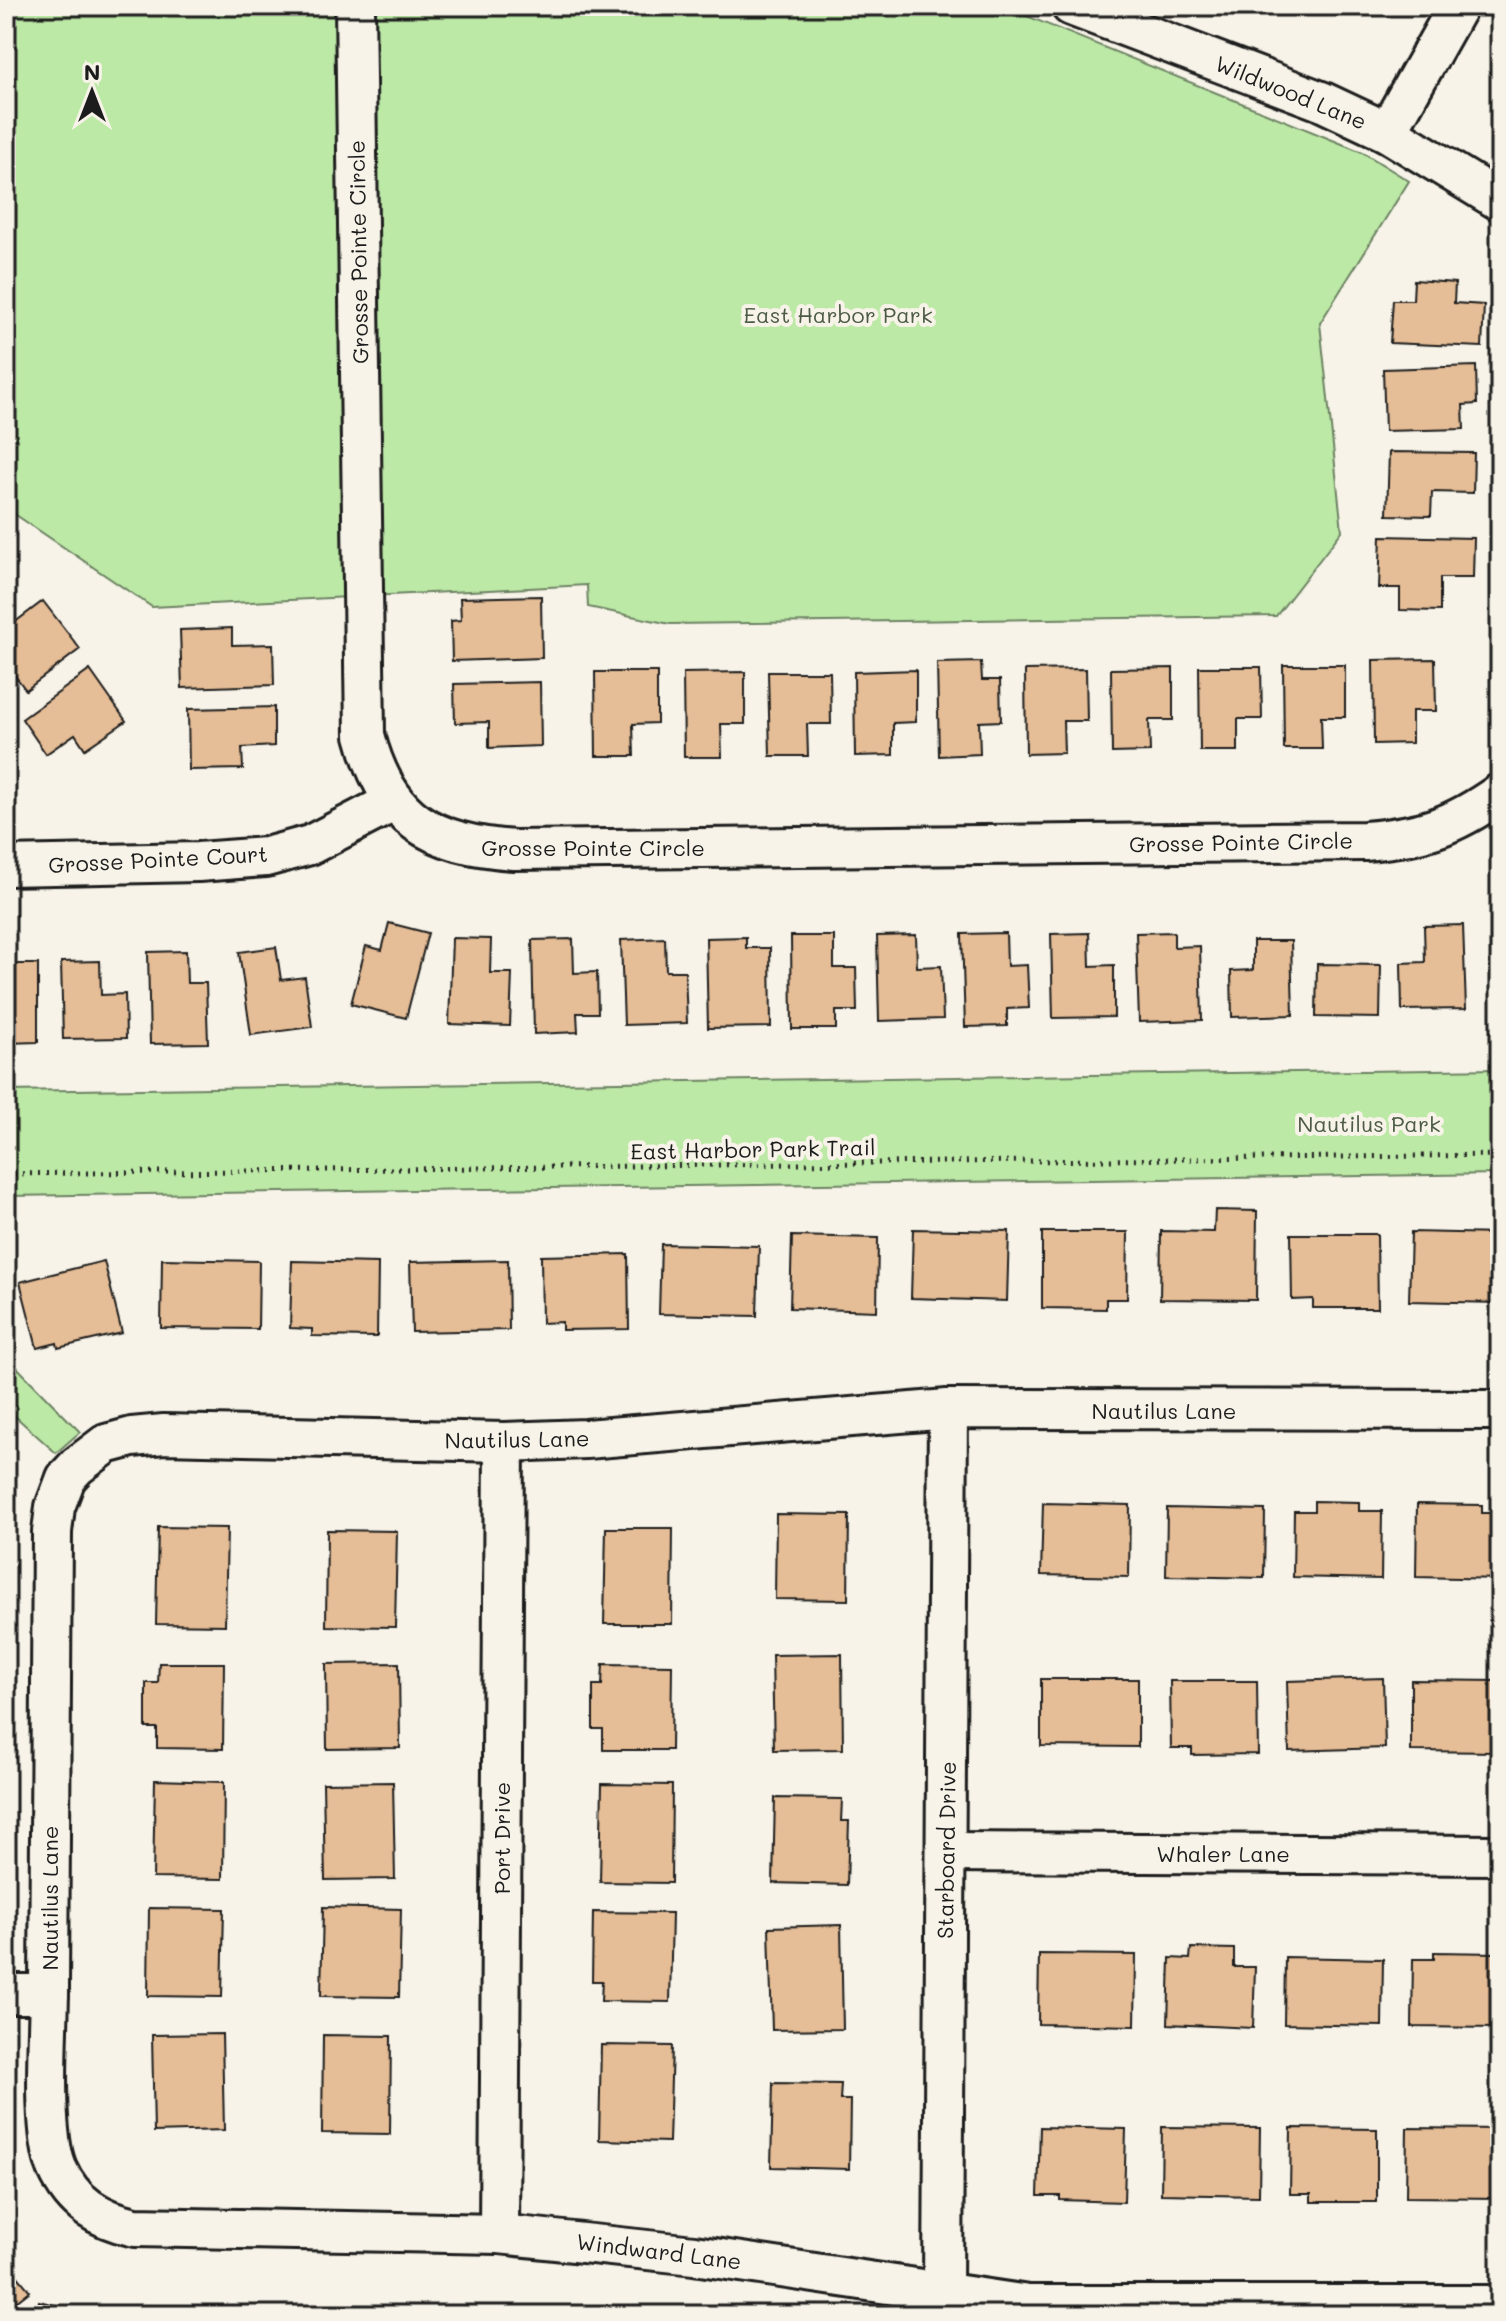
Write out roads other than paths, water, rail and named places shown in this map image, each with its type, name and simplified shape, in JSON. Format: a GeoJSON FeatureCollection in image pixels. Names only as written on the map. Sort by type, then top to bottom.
{"type":"FeatureCollection","features":[{"type":"Feature","properties":{"kind":"street","name":"Grosse Pointe Circle"},"geometry":{"type":"LineString","coordinates":[[355,6],[365,735],[372,763],[395,801],[428,830],[455,842],[514,850],[1365,841],[1409,837],[1441,827],[1467,815],[1500,793]]}},
{"type":"Feature","properties":{"kind":"street","name":"Wildwood Lane"},"geometry":{"type":"LineString","coordinates":[[1071,6],[1321,101],[1387,132],[1500,201]]}},
{"type":"Feature","properties":{"kind":"street"},"geometry":{"type":"LineString","coordinates":[[1387,132],[1458,6]]}},
{"type":"Feature","properties":{"kind":"street","name":"Grosse Pointe Court"},"geometry":{"type":"LineString","coordinates":[[6,866],[198,862],[266,857],[310,845],[395,801]]}},
{"type":"Feature","properties":{"kind":"street","name":"Nautilus Lane"},"geometry":{"type":"LineString","coordinates":[[49,1994],[52,1532],[55,1507],[66,1478],[106,1444],[132,1437],[164,1434],[504,1442],[586,1439],[948,1409],[1500,1410]]}},
{"type":"Feature","properties":{"kind":"street","name":"Starboard Drive"},"geometry":{"type":"LineString","coordinates":[[943,2292],[948,1409]]}},
{"type":"Feature","properties":{"kind":"street","name":"Port Drive"},"geometry":{"type":"LineString","coordinates":[[499,2234],[504,1442]]}},
{"type":"Feature","properties":{"kind":"street","name":"Whaler Lane"},"geometry":{"type":"LineString","coordinates":[[947,1852],[1500,1855]]}},
{"type":"Feature","properties":{"kind":"street"},"geometry":{"type":"LineString","coordinates":[[6,1994],[49,1994]]}},
{"type":"Feature","properties":{"kind":"street","name":"Windward Lane"},"geometry":{"type":"LineString","coordinates":[[49,1994],[49,2126],[56,2167],[69,2191],[87,2210],[135,2227],[499,2234],[694,2255],[1028,2305],[1500,2305]]}},
{"type":"Feature","properties":{"kind":"park label","name":"East Harbor Park"},"geometry":{"type":"Point","coordinates":[838,314]}},
{"type":"Feature","properties":{"kind":"park label","name":"Nautilus Park"},"geometry":{"type":"Point","coordinates":[1369,1123]}}]}
